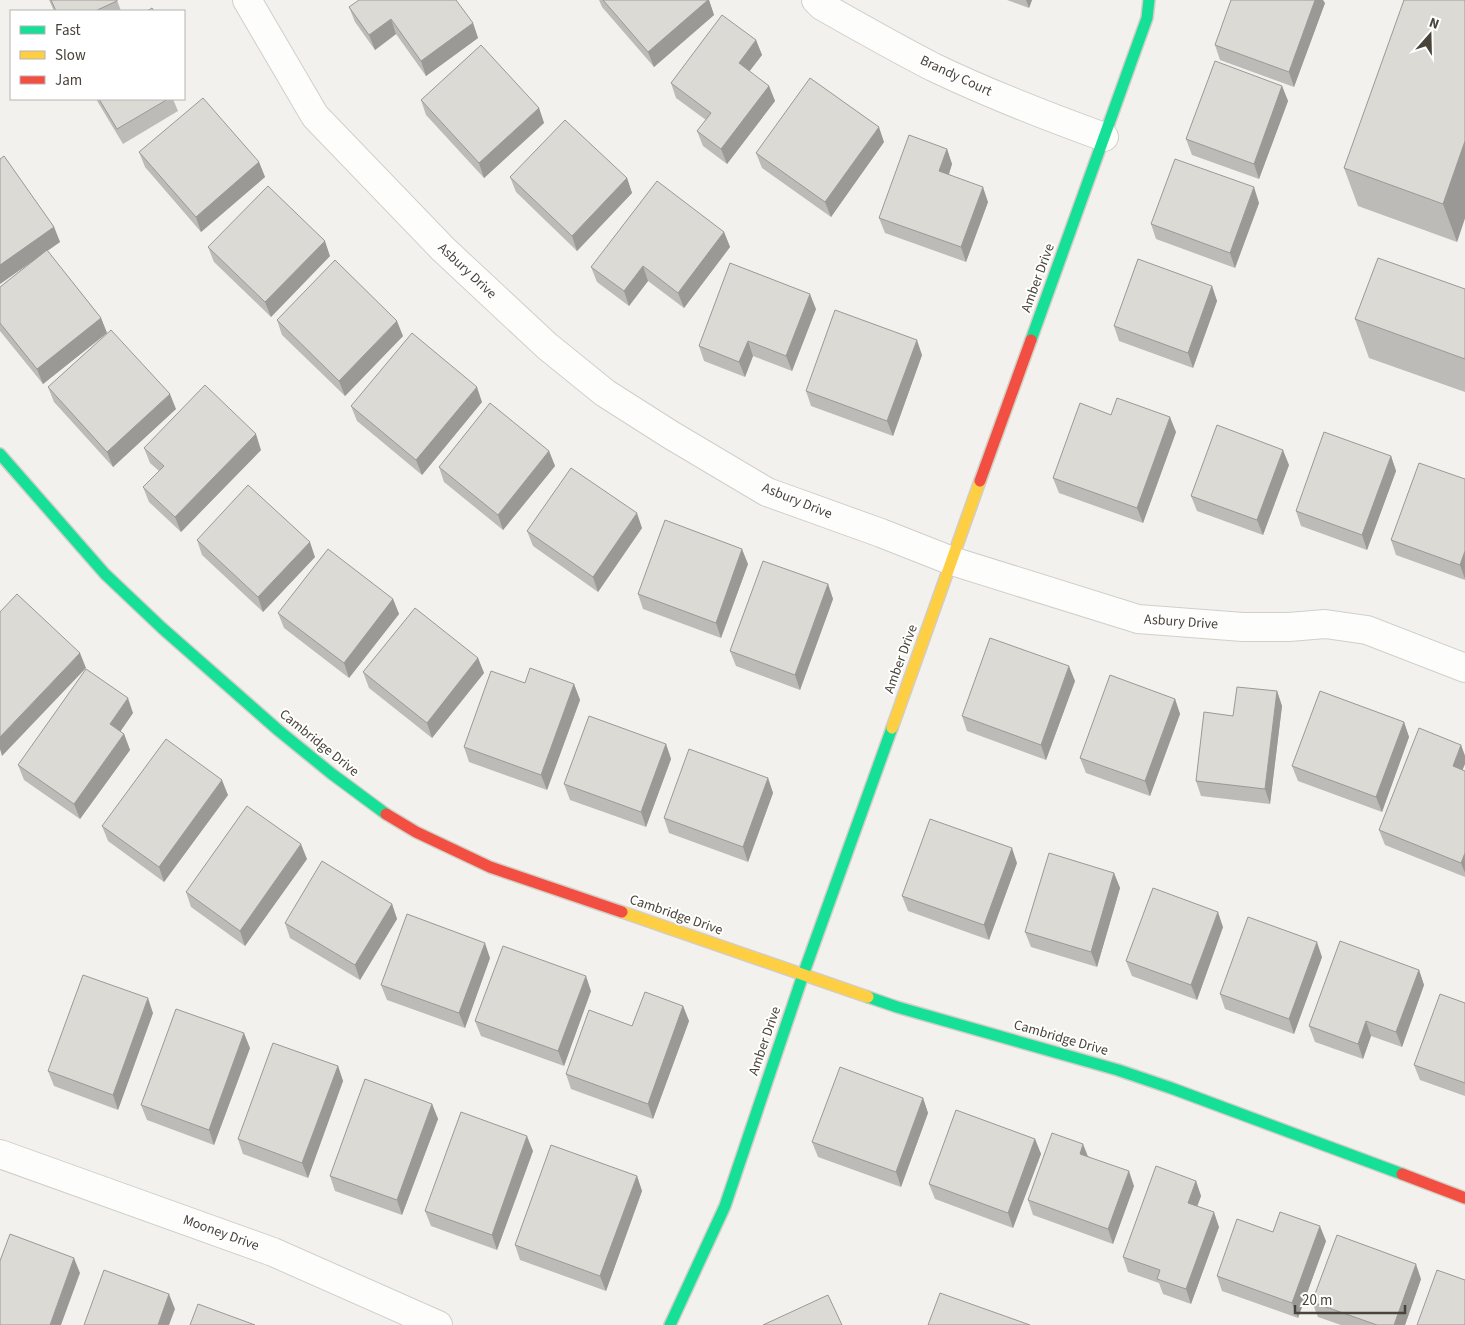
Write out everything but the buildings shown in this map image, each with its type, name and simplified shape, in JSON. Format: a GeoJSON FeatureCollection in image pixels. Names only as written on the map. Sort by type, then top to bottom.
{"type":"FeatureCollection","features":[{"type":"Feature","properties":{"kind":"street","name":"Asbury Drive"},"geometry":{"type":"LineString","coordinates":[[247,0],[316,116],[443,249],[547,346],[605,393],[671,435],[768,492],[952,561],[1138,620],[1243,627],[1290,628],[1325,624],[1367,630],[1465,668]]}},
{"type":"Feature","properties":{"kind":"street","name":"Brandy Court"},"geometry":{"type":"LineString","coordinates":[[816,0],[822,6],[934,68],[1020,106],[1104,138]]}},
{"type":"Feature","properties":{"kind":"street","name":"Amber Drive"},"geometry":{"type":"LineString","coordinates":[[670,1325],[724,1206],[803,975],[1104,138],[1146,18],[1149,0]]}},
{"type":"Feature","properties":{"kind":"street","name":"Cambridge Drive"},"geometry":{"type":"LineString","coordinates":[[0,454],[105,574],[162,628],[278,730],[332,774],[386,814],[416,832],[490,867],[897,1007],[1127,1073],[1465,1198]]}},
{"type":"Feature","properties":{"kind":"street","name":"Mooney Drive"},"geometry":{"type":"LineString","coordinates":[[0,1154],[273,1252],[438,1325]]}},
{"type":"Feature","properties":{"kind":"traffic: fast"},"geometry":{"type":"LineString","coordinates":[[1031,340],[1147,18],[1149,0]]}},
{"type":"Feature","properties":{"kind":"traffic: fast"},"geometry":{"type":"LineString","coordinates":[[0,454],[105,574],[162,628],[278,730],[332,774],[386,814]]}},
{"type":"Feature","properties":{"kind":"traffic: fast"},"geometry":{"type":"LineString","coordinates":[[670,1325],[725,1206],[803,975],[892,728]]}},
{"type":"Feature","properties":{"kind":"traffic: fast"},"geometry":{"type":"LineString","coordinates":[[868,997],[1118,1070],[1402,1174]]}},
{"type":"Feature","properties":{"kind":"traffic: slow"},"geometry":{"type":"LineString","coordinates":[[892,728],[980,481]]}},
{"type":"Feature","properties":{"kind":"traffic: slow"},"geometry":{"type":"LineString","coordinates":[[622,912],[868,997]]}},
{"type":"Feature","properties":{"kind":"traffic: jam"},"geometry":{"type":"LineString","coordinates":[[980,481],[1031,340]]}},
{"type":"Feature","properties":{"kind":"traffic: jam"},"geometry":{"type":"LineString","coordinates":[[386,814],[416,832],[490,867],[622,912]]}},
{"type":"Feature","properties":{"kind":"traffic: jam"},"geometry":{"type":"LineString","coordinates":[[1402,1174],[1465,1198]]}}]}
